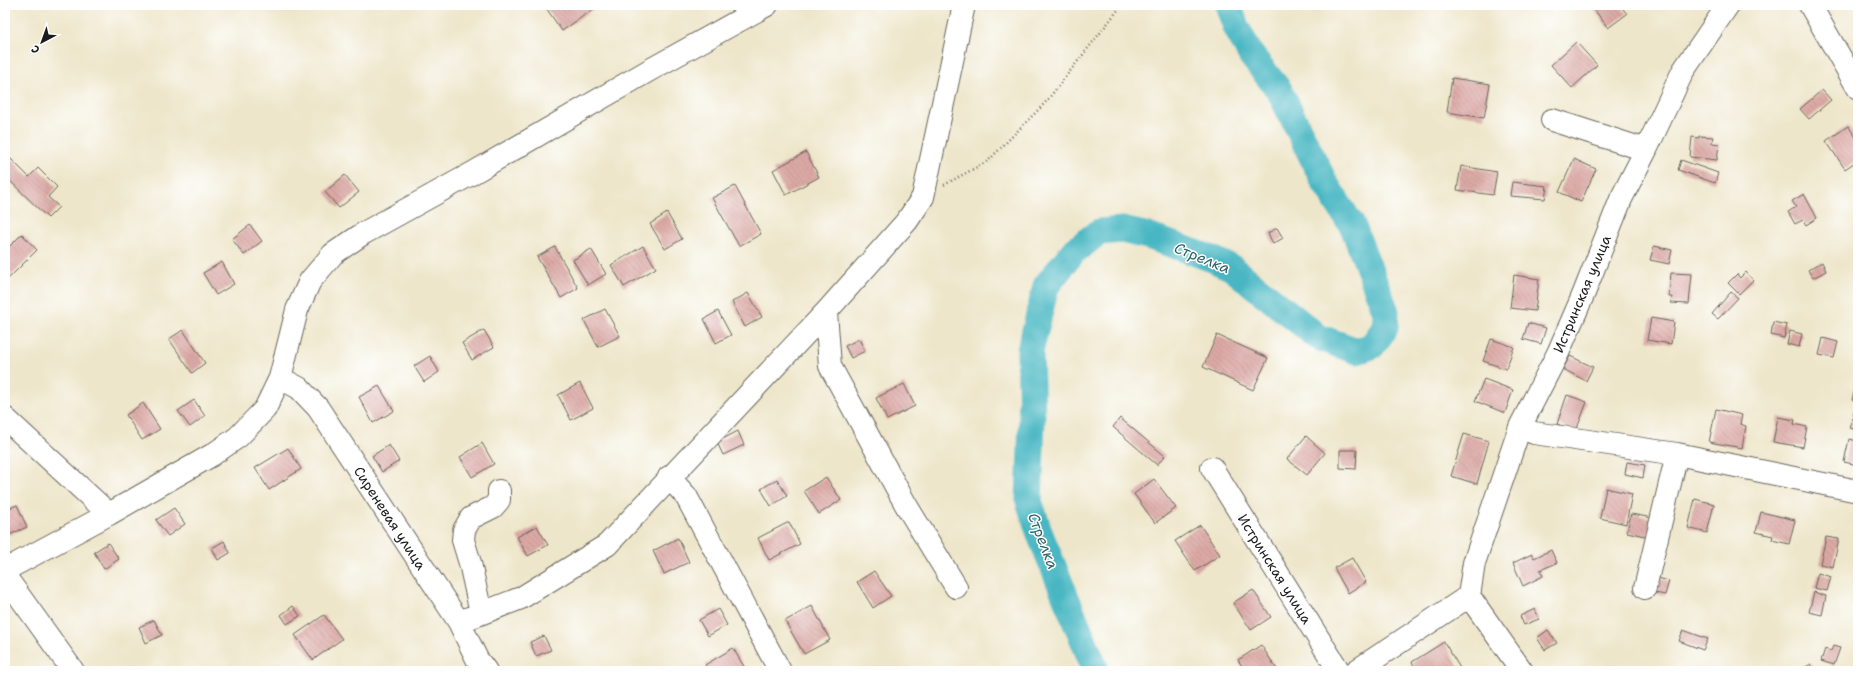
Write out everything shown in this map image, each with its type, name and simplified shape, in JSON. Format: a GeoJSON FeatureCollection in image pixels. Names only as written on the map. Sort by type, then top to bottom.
{"type":"FeatureCollection","features":[{"type":"Feature","properties":{"kind":"street"},"geometry":{"type":"LineString","coordinates":[[5,570],[109,514],[212,455],[238,437],[265,409],[280,378],[297,310],[310,281],[333,254],[364,233],[471,174],[648,71],[740,11],[767,5]]}},
{"type":"Feature","properties":{"kind":"street"},"geometry":{"type":"LineString","coordinates":[[459,622],[521,598],[607,545],[826,312],[907,221],[923,197],[964,5]]}},
{"type":"Feature","properties":{"kind":"street","name":"Истринская улица"},"geometry":{"type":"LineString","coordinates":[[1469,596],[1474,563],[1520,427],[1558,353],[1621,200],[1683,70],[1728,5]]}},
{"type":"Feature","properties":{"kind":"street"},"geometry":{"type":"LineString","coordinates":[[1810,5],[1858,88]]}},
{"type":"Feature","properties":{"kind":"street"},"geometry":{"type":"LineString","coordinates":[[1552,120],[1646,150]]}},
{"type":"Feature","properties":{"kind":"street"},"geometry":{"type":"LineString","coordinates":[[826,312],[830,366],[906,505],[956,587]]}},
{"type":"Feature","properties":{"kind":"street","name":"Сиреневая улица"},"geometry":{"type":"LineString","coordinates":[[280,378],[299,388],[318,408],[459,622],[476,667]]}},
{"type":"Feature","properties":{"kind":"street"},"geometry":{"type":"LineString","coordinates":[[5,418],[109,514]]}},
{"type":"Feature","properties":{"kind":"street"},"geometry":{"type":"LineString","coordinates":[[1520,427],[1534,433],[1677,454],[1858,491]]}},
{"type":"Feature","properties":{"kind":"street"},"geometry":{"type":"LineString","coordinates":[[1645,588],[1677,454]]}},
{"type":"Feature","properties":{"kind":"street","name":"Истринская улица"},"geometry":{"type":"LineString","coordinates":[[1212,468],[1339,671]]}},
{"type":"Feature","properties":{"kind":"street"},"geometry":{"type":"LineString","coordinates":[[670,477],[686,496],[780,671]]}},
{"type":"Feature","properties":{"kind":"street"},"geometry":{"type":"LineString","coordinates":[[481,613],[470,563],[463,540],[464,530],[471,518],[493,507],[499,500],[499,491]]}},
{"type":"Feature","properties":{"kind":"street"},"geometry":{"type":"LineString","coordinates":[[5,576],[73,671]]}},
{"type":"Feature","properties":{"kind":"street"},"geometry":{"type":"LineString","coordinates":[[1356,671],[1469,596],[1522,671]]}},
{"type":"Feature","properties":{"kind":"path"},"geometry":{"type":"LineString","coordinates":[[923,197],[988,161],[1045,103],[1122,5]]}},
{"type":"Feature","properties":{"kind":"building"},"geometry":{"type":"Polygon","coordinates":[[[544,5],[599,5],[562,31],[544,5]]]}},
{"type":"Feature","properties":{"kind":"building"},"geometry":{"type":"Polygon","coordinates":[[[1591,5],[1620,5],[1627,14],[1608,28],[1591,5]]]}},
{"type":"Feature","properties":{"kind":"building"},"geometry":{"type":"Polygon","coordinates":[[[1576,42],[1597,65],[1572,88],[1551,65],[1576,42]]]}},
{"type":"Feature","properties":{"kind":"building"},"geometry":{"type":"Polygon","coordinates":[[[1452,78],[1490,84],[1484,118],[1447,112],[1452,78]]]}},
{"type":"Feature","properties":{"kind":"building"},"geometry":{"type":"Polygon","coordinates":[[[1822,90],[1831,100],[1809,119],[1800,109],[1822,90]]]}},
{"type":"Feature","properties":{"kind":"building"},"geometry":{"type":"Polygon","coordinates":[[[1848,126],[1858,140],[1858,160],[1845,169],[1826,141],[1848,126]]]}},
{"type":"Feature","properties":{"kind":"building"},"geometry":{"type":"Polygon","coordinates":[[[1699,136],[1713,137],[1712,143],[1719,144],[1717,160],[1690,157],[1692,137],[1699,138],[1699,136]]]}},
{"type":"Feature","properties":{"kind":"building"},"geometry":{"type":"Polygon","coordinates":[[[806,152],[819,177],[786,195],[773,170],[806,152]]]}},
{"type":"Feature","properties":{"kind":"building"},"geometry":{"type":"Polygon","coordinates":[[[5,153],[29,177],[38,168],[57,187],[48,197],[59,207],[48,218],[5,176],[5,153]]]}},
{"type":"Feature","properties":{"kind":"building"},"geometry":{"type":"Polygon","coordinates":[[[1574,159],[1596,169],[1581,202],[1559,192],[1574,159]]]}},
{"type":"Feature","properties":{"kind":"building"},"geometry":{"type":"Polygon","coordinates":[[[1681,160],[1718,173],[1715,183],[1678,170],[1681,160]]]}},
{"type":"Feature","properties":{"kind":"building"},"geometry":{"type":"Polygon","coordinates":[[[1461,166],[1497,172],[1493,195],[1457,190],[1461,166]]]}},
{"type":"Feature","properties":{"kind":"building"},"geometry":{"type":"Polygon","coordinates":[[[345,175],[359,192],[339,208],[325,192],[345,175]]]}},
{"type":"Feature","properties":{"kind":"building"},"geometry":{"type":"Polygon","coordinates":[[[1512,182],[1547,186],[1545,199],[1510,196],[1512,182]]]}},
{"type":"Feature","properties":{"kind":"building"},"geometry":{"type":"Polygon","coordinates":[[[735,186],[761,234],[739,246],[712,198],[735,186]]]}},
{"type":"Feature","properties":{"kind":"building"},"geometry":{"type":"Polygon","coordinates":[[[1804,194],[1817,218],[1806,225],[1803,220],[1795,224],[1788,212],[1796,207],[1792,201],[1804,194]]]}},
{"type":"Feature","properties":{"kind":"building"},"geometry":{"type":"Polygon","coordinates":[[[667,213],[682,239],[665,249],[650,224],[667,213]]]}},
{"type":"Feature","properties":{"kind":"building"},"geometry":{"type":"Polygon","coordinates":[[[250,225],[262,241],[244,255],[232,239],[250,225]]]}},
{"type":"Feature","properties":{"kind":"building"},"geometry":{"type":"Polygon","coordinates":[[[1277,228],[1283,238],[1273,244],[1268,233],[1277,228]]]}},
{"type":"Feature","properties":{"kind":"building"},"geometry":{"type":"Polygon","coordinates":[[[22,234],[37,250],[5,282],[5,251],[22,234]]]}},
{"type":"Feature","properties":{"kind":"building"},"geometry":{"type":"Polygon","coordinates":[[[643,246],[656,268],[624,287],[611,265],[643,246]]]}},
{"type":"Feature","properties":{"kind":"building"},"geometry":{"type":"Polygon","coordinates":[[[1654,246],[1672,250],[1669,264],[1650,260],[1654,246]]]}},
{"type":"Feature","properties":{"kind":"building"},"geometry":{"type":"Polygon","coordinates":[[[555,247],[578,288],[561,298],[537,257],[555,247]]]}},
{"type":"Feature","properties":{"kind":"building"},"geometry":{"type":"Polygon","coordinates":[[[591,249],[606,274],[588,285],[573,260],[591,249]]]}},
{"type":"Feature","properties":{"kind":"building"},"geometry":{"type":"Polygon","coordinates":[[[222,262],[234,284],[216,295],[203,273],[222,262]]]}},
{"type":"Feature","properties":{"kind":"building"},"geometry":{"type":"Polygon","coordinates":[[[1822,262],[1826,271],[1813,278],[1808,270],[1822,262]]]}},
{"type":"Feature","properties":{"kind":"building"},"geometry":{"type":"Polygon","coordinates":[[[1746,272],[1753,280],[1739,294],[1728,283],[1737,274],[1740,278],[1746,272]]]}},
{"type":"Feature","properties":{"kind":"building"},"geometry":{"type":"Polygon","coordinates":[[[1671,273],[1692,274],[1689,304],[1671,303],[1672,297],[1669,297],[1671,273]]]}},
{"type":"Feature","properties":{"kind":"building"},"geometry":{"type":"Polygon","coordinates":[[[1514,275],[1539,279],[1535,311],[1510,308],[1514,275]]]}},
{"type":"Feature","properties":{"kind":"building"},"geometry":{"type":"Polygon","coordinates":[[[1731,292],[1738,298],[1718,319],[1712,314],[1731,292]]]}},
{"type":"Feature","properties":{"kind":"building"},"geometry":{"type":"Polygon","coordinates":[[[748,293],[762,317],[745,327],[732,302],[748,293]]]}},
{"type":"Feature","properties":{"kind":"building"},"geometry":{"type":"Polygon","coordinates":[[[605,309],[620,336],[598,347],[584,320],[605,309]]]}},
{"type":"Feature","properties":{"kind":"building"},"geometry":{"type":"Polygon","coordinates":[[[718,311],[731,335],[716,343],[704,319],[718,311]]]}},
{"type":"Feature","properties":{"kind":"building"},"geometry":{"type":"Polygon","coordinates":[[[1651,318],[1674,322],[1671,344],[1647,340],[1651,318]]]}},
{"type":"Feature","properties":{"kind":"building"},"geometry":{"type":"Polygon","coordinates":[[[1773,322],[1787,325],[1784,338],[1771,335],[1773,322]]]}},
{"type":"Feature","properties":{"kind":"building"},"geometry":{"type":"Polygon","coordinates":[[[1528,323],[1546,328],[1541,344],[1523,339],[1528,323]]]}},
{"type":"Feature","properties":{"kind":"building"},"geometry":{"type":"Polygon","coordinates":[[[183,330],[205,363],[192,373],[169,339],[183,330]]]}},
{"type":"Feature","properties":{"kind":"building"},"geometry":{"type":"Polygon","coordinates":[[[484,330],[494,347],[472,360],[462,343],[484,330]]]}},
{"type":"Feature","properties":{"kind":"building"},"geometry":{"type":"Polygon","coordinates":[[[1790,331],[1802,334],[1799,347],[1787,344],[1790,331]]]}},
{"type":"Feature","properties":{"kind":"building"},"geometry":{"type":"Polygon","coordinates":[[[1217,335],[1268,358],[1253,390],[1203,367],[1217,335]]]}},
{"type":"Feature","properties":{"kind":"building"},"geometry":{"type":"Polygon","coordinates":[[[1823,338],[1838,342],[1834,358],[1819,355],[1823,338]]]}},
{"type":"Feature","properties":{"kind":"building"},"geometry":{"type":"Polygon","coordinates":[[[859,339],[865,351],[851,358],[845,346],[859,339]]]}},
{"type":"Feature","properties":{"kind":"building"},"geometry":{"type":"Polygon","coordinates":[[[1491,339],[1514,347],[1506,369],[1483,361],[1491,339]]]}},
{"type":"Feature","properties":{"kind":"building"},"geometry":{"type":"Polygon","coordinates":[[[430,356],[439,372],[424,382],[414,366],[430,356]]]}},
{"type":"Feature","properties":{"kind":"building"},"geometry":{"type":"Polygon","coordinates":[[[1570,356],[1593,367],[1586,381],[1563,369],[1570,356]]]}},
{"type":"Feature","properties":{"kind":"building"},"geometry":{"type":"Polygon","coordinates":[[[1484,379],[1513,390],[1505,413],[1475,401],[1484,379]]]}},
{"type":"Feature","properties":{"kind":"building"},"geometry":{"type":"Polygon","coordinates":[[[580,383],[593,408],[571,420],[558,395],[580,383]]]}},
{"type":"Feature","properties":{"kind":"building"},"geometry":{"type":"Polygon","coordinates":[[[904,384],[915,406],[887,420],[876,398],[904,384]]]}},
{"type":"Feature","properties":{"kind":"building"},"geometry":{"type":"Polygon","coordinates":[[[1856,384],[1858,384],[1858,402],[1852,400],[1856,384]]]}},
{"type":"Feature","properties":{"kind":"building"},"geometry":{"type":"Polygon","coordinates":[[[379,386],[394,411],[373,423],[359,397],[379,386]]]}},
{"type":"Feature","properties":{"kind":"building"},"geometry":{"type":"Polygon","coordinates":[[[1567,395],[1587,402],[1576,431],[1557,424],[1567,395]]]}},
{"type":"Feature","properties":{"kind":"building"},"geometry":{"type":"Polygon","coordinates":[[[194,400],[205,416],[190,427],[178,411],[194,400]]]}},
{"type":"Feature","properties":{"kind":"building"},"geometry":{"type":"Polygon","coordinates":[[[143,403],[160,429],[142,440],[126,415],[143,403]]]}},
{"type":"Feature","properties":{"kind":"building"},"geometry":{"type":"Polygon","coordinates":[[[1855,408],[1858,408],[1858,430],[1850,428],[1855,408]]]}},
{"type":"Feature","properties":{"kind":"building"},"geometry":{"type":"Polygon","coordinates":[[[1716,409],[1742,415],[1740,424],[1746,426],[1742,448],[1709,442],[1716,409]]]}},
{"type":"Feature","properties":{"kind":"building"},"geometry":{"type":"Polygon","coordinates":[[[1778,417],[1795,420],[1794,424],[1807,427],[1803,447],[1773,442],[1778,417]]]}},
{"type":"Feature","properties":{"kind":"building"},"geometry":{"type":"Polygon","coordinates":[[[1120,418],[1165,456],[1157,465],[1113,427],[1120,418]]]}},
{"type":"Feature","properties":{"kind":"building"},"geometry":{"type":"Polygon","coordinates":[[[738,431],[744,445],[723,455],[717,442],[738,431]]]}},
{"type":"Feature","properties":{"kind":"building"},"geometry":{"type":"Polygon","coordinates":[[[1464,434],[1489,441],[1477,484],[1451,476],[1464,434]]]}},
{"type":"Feature","properties":{"kind":"building"},"geometry":{"type":"Polygon","coordinates":[[[1306,436],[1325,453],[1307,475],[1287,459],[1306,436]]]}},
{"type":"Feature","properties":{"kind":"building"},"geometry":{"type":"Polygon","coordinates":[[[1849,439],[1858,441],[1858,465],[1844,462],[1849,439]]]}},
{"type":"Feature","properties":{"kind":"building"},"geometry":{"type":"Polygon","coordinates":[[[482,443],[494,464],[472,477],[460,457],[482,443]]]}},
{"type":"Feature","properties":{"kind":"building"},"geometry":{"type":"Polygon","coordinates":[[[389,445],[399,461],[382,472],[372,456],[389,445]]]}},
{"type":"Feature","properties":{"kind":"building"},"geometry":{"type":"Polygon","coordinates":[[[288,448],[301,469],[269,490],[255,468],[288,448]]]}},
{"type":"Feature","properties":{"kind":"building"},"geometry":{"type":"Polygon","coordinates":[[[1340,450],[1357,450],[1356,469],[1340,468],[1340,450]]]}},
{"type":"Feature","properties":{"kind":"building"},"geometry":{"type":"Polygon","coordinates":[[[1627,462],[1645,465],[1643,478],[1625,474],[1627,462]]]}},
{"type":"Feature","properties":{"kind":"building"},"geometry":{"type":"Polygon","coordinates":[[[826,477],[841,500],[819,514],[804,491],[826,477]]]}},
{"type":"Feature","properties":{"kind":"building"},"geometry":{"type":"Polygon","coordinates":[[[777,479],[787,496],[771,506],[761,489],[777,479]]]}},
{"type":"Feature","properties":{"kind":"building"},"geometry":{"type":"Polygon","coordinates":[[[1154,479],[1176,508],[1155,523],[1134,494],[1154,479]]]}},
{"type":"Feature","properties":{"kind":"building"},"geometry":{"type":"Polygon","coordinates":[[[1606,488],[1632,494],[1626,524],[1600,518],[1606,488]]]}},
{"type":"Feature","properties":{"kind":"building"},"geometry":{"type":"Polygon","coordinates":[[[1695,499],[1714,504],[1707,533],[1688,528],[1695,499]]]}},
{"type":"Feature","properties":{"kind":"building"},"geometry":{"type":"Polygon","coordinates":[[[17,505],[27,527],[9,535],[5,527],[5,510],[17,505]]]}},
{"type":"Feature","properties":{"kind":"building"},"geometry":{"type":"Polygon","coordinates":[[[174,508],[185,524],[168,536],[156,520],[174,508]]]}},
{"type":"Feature","properties":{"kind":"building"},"geometry":{"type":"Polygon","coordinates":[[[1761,512],[1795,520],[1789,544],[1772,540],[1773,536],[1756,532],[1761,512]]]}},
{"type":"Feature","properties":{"kind":"building"},"geometry":{"type":"Polygon","coordinates":[[[1631,514],[1653,518],[1649,537],[1627,532],[1631,514]]]}},
{"type":"Feature","properties":{"kind":"building"},"geometry":{"type":"Polygon","coordinates":[[[789,522],[800,544],[769,560],[758,538],[789,522]]]}},
{"type":"Feature","properties":{"kind":"building"},"geometry":{"type":"Polygon","coordinates":[[[1200,525],[1220,555],[1195,571],[1175,541],[1200,525]]]}},
{"type":"Feature","properties":{"kind":"building"},"geometry":{"type":"Polygon","coordinates":[[[537,526],[548,545],[528,556],[517,537],[537,526]]]}},
{"type":"Feature","properties":{"kind":"building"},"geometry":{"type":"Polygon","coordinates":[[[1826,537],[1839,539],[1833,567],[1820,564],[1826,537]]]}},
{"type":"Feature","properties":{"kind":"building"},"geometry":{"type":"Polygon","coordinates":[[[678,538],[689,562],[664,574],[653,551],[678,538]]]}},
{"type":"Feature","properties":{"kind":"building"},"geometry":{"type":"Polygon","coordinates":[[[224,541],[230,553],[218,560],[212,548],[224,541]]]}},
{"type":"Feature","properties":{"kind":"building"},"geometry":{"type":"Polygon","coordinates":[[[108,543],[119,559],[104,569],[94,552],[108,543]]]}},
{"type":"Feature","properties":{"kind":"building"},"geometry":{"type":"Polygon","coordinates":[[[1551,550],[1557,563],[1540,570],[1543,576],[1523,586],[1513,563],[1532,554],[1534,558],[1551,550]]]}},
{"type":"Feature","properties":{"kind":"building"},"geometry":{"type":"Polygon","coordinates":[[[1352,558],[1366,582],[1348,593],[1334,568],[1352,558]]]}},
{"type":"Feature","properties":{"kind":"building"},"geometry":{"type":"Polygon","coordinates":[[[874,571],[891,596],[873,608],[857,582],[874,571]]]}},
{"type":"Feature","properties":{"kind":"building"},"geometry":{"type":"Polygon","coordinates":[[[1818,573],[1831,577],[1827,591],[1814,588],[1818,573]]]}},
{"type":"Feature","properties":{"kind":"building"},"geometry":{"type":"Polygon","coordinates":[[[1654,577],[1669,581],[1665,595],[1650,592],[1654,577]]]}},
{"type":"Feature","properties":{"kind":"building"},"geometry":{"type":"Polygon","coordinates":[[[1253,590],[1271,617],[1251,630],[1233,603],[1253,590]]]}},
{"type":"Feature","properties":{"kind":"building"},"geometry":{"type":"Polygon","coordinates":[[[1814,592],[1826,596],[1822,615],[1809,612],[1814,592]]]}},
{"type":"Feature","properties":{"kind":"building"},"geometry":{"type":"Polygon","coordinates":[[[293,606],[300,616],[287,624],[281,615],[293,606]]]}},
{"type":"Feature","properties":{"kind":"building"},"geometry":{"type":"Polygon","coordinates":[[[812,606],[830,640],[804,654],[785,621],[812,606]]]}},
{"type":"Feature","properties":{"kind":"building"},"geometry":{"type":"Polygon","coordinates":[[[718,609],[727,625],[708,636],[699,620],[718,609]]]}},
{"type":"Feature","properties":{"kind":"building"},"geometry":{"type":"Polygon","coordinates":[[[1535,609],[1539,619],[1524,625],[1520,616],[1535,609]]]}},
{"type":"Feature","properties":{"kind":"building"},"geometry":{"type":"Polygon","coordinates":[[[324,615],[342,639],[313,660],[295,635],[324,615]]]}},
{"type":"Feature","properties":{"kind":"building"},"geometry":{"type":"Polygon","coordinates":[[[154,620],[162,635],[146,643],[139,627],[154,620]]]}},
{"type":"Feature","properties":{"kind":"building"},"geometry":{"type":"Polygon","coordinates":[[[1548,630],[1557,643],[1545,650],[1537,638],[1548,630]]]}},
{"type":"Feature","properties":{"kind":"building"},"geometry":{"type":"Polygon","coordinates":[[[1683,630],[1708,639],[1703,650],[1679,641],[1683,630]]]}},
{"type":"Feature","properties":{"kind":"building"},"geometry":{"type":"Polygon","coordinates":[[[544,636],[551,650],[536,656],[530,642],[544,636]]]}},
{"type":"Feature","properties":{"kind":"building"},"geometry":{"type":"Polygon","coordinates":[[[1444,642],[1460,668],[1455,671],[1417,671],[1412,662],[1444,642]]]}},
{"type":"Feature","properties":{"kind":"building"},"geometry":{"type":"Polygon","coordinates":[[[1261,645],[1278,671],[1245,671],[1238,660],[1261,645]]]}},
{"type":"Feature","properties":{"kind":"building"},"geometry":{"type":"Polygon","coordinates":[[[1833,646],[1840,648],[1834,665],[1821,661],[1825,649],[1831,651],[1833,646]]]}},
{"type":"Feature","properties":{"kind":"building"},"geometry":{"type":"Polygon","coordinates":[[[733,648],[746,670],[709,671],[705,665],[733,648]]]}},
{"type":"Feature","properties":{"kind":"building"},"geometry":{"type":"Polygon","coordinates":[[[1811,664],[1815,671],[1803,671],[1802,669],[1811,664]]]}},
{"type":"Feature","properties":{"kind":"waterway","name":"Стрелка"},"geometry":{"type":"LineString","coordinates":[[1096,671],[1041,537],[1029,501],[1032,419],[1030,351],[1046,286],[1073,252],[1099,232],[1122,230],[1148,236],[1210,258],[1232,268],[1318,337],[1357,351],[1372,346],[1385,328],[1386,312],[1353,227],[1325,183],[1279,90],[1251,55],[1236,27],[1228,5]]}}]}
